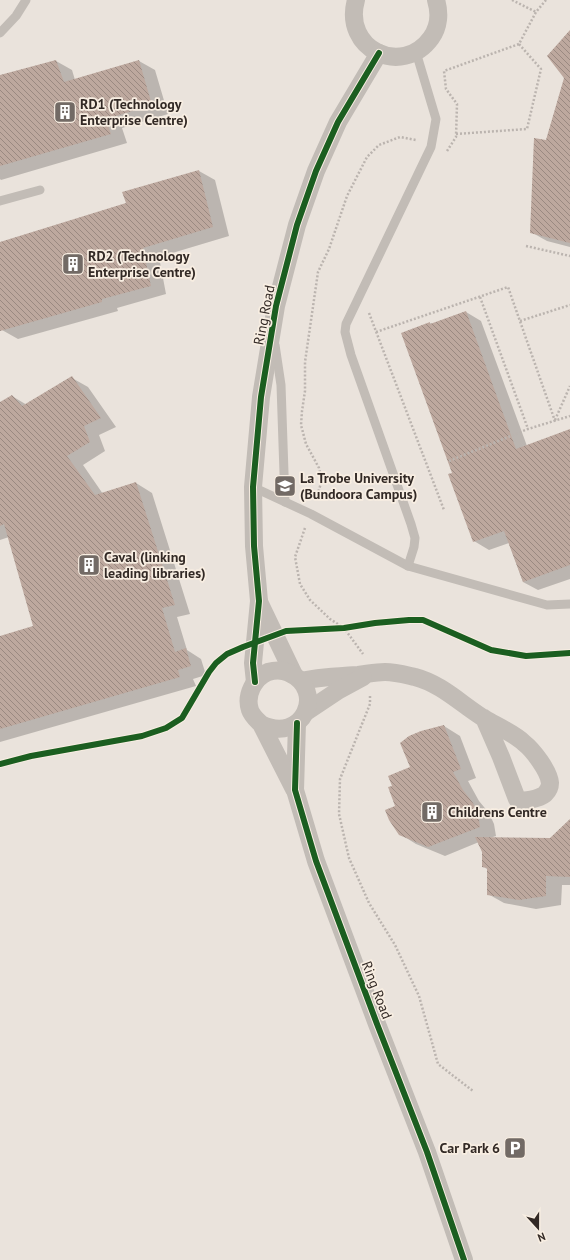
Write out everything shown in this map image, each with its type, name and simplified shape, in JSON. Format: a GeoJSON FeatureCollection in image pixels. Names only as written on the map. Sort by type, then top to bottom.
{"type":"FeatureCollection","features":[{"type":"Feature","properties":{"kind":"street"},"geometry":{"type":"LineString","coordinates":[[356,0],[353,9],[354,23],[359,36],[367,46],[379,53],[391,56],[404,56],[416,52],[426,44],[434,33],[438,20],[438,7],[436,0]]}},
{"type":"Feature","properties":{"kind":"street","name":"Ring Road"},"geometry":{"type":"LineString","coordinates":[[255,682],[253,663],[259,601],[254,546],[253,486],[261,397],[276,306],[296,233],[316,171],[338,122],[379,53]]}},
{"type":"Feature","properties":{"kind":"street","name":"Ring Road"},"geometry":{"type":"LineString","coordinates":[[259,601],[298,678]]}},
{"type":"Feature","properties":{"kind":"street"},"geometry":{"type":"LineString","coordinates":[[302,718],[308,704],[308,696],[306,688],[298,678],[286,671],[278,670],[261,676],[255,682],[250,690],[249,700],[250,709],[254,718],[270,729],[279,730],[289,728],[339,690],[368,674]]}},
{"type":"Feature","properties":{"kind":"street"},"geometry":{"type":"LineString","coordinates":[[298,678],[385,672],[418,678],[431,683],[451,694],[484,718],[524,742],[538,759],[549,778],[550,784],[548,790],[544,794],[526,801],[521,802],[517,800],[501,757],[484,718]]}},
{"type":"Feature","properties":{"kind":"street","name":"Ring Road"},"geometry":{"type":"LineString","coordinates":[[302,718],[295,790],[316,861],[374,1017],[428,1152],[464,1260]]}},
{"type":"Feature","properties":{"kind":"street"},"geometry":{"type":"LineString","coordinates":[[261,724],[295,790]]}},
{"type":"Feature","properties":{"kind":"lane"},"geometry":{"type":"LineString","coordinates":[[16,16],[17,0]]}},
{"type":"Feature","properties":{"kind":"lane"},"geometry":{"type":"LineString","coordinates":[[0,32],[16,16],[26,0]]}},
{"type":"Feature","properties":{"kind":"lane"},"geometry":{"type":"LineString","coordinates":[[408,566],[414,547],[415,538],[350,354],[345,332],[346,324],[431,146],[436,119],[416,52]]}},
{"type":"Feature","properties":{"kind":"lane"},"geometry":{"type":"LineString","coordinates":[[0,201],[40,190]]}},
{"type":"Feature","properties":{"kind":"lane"},"geometry":{"type":"LineString","coordinates":[[272,330],[281,385],[285,502]]}},
{"type":"Feature","properties":{"kind":"lane"},"geometry":{"type":"LineString","coordinates":[[253,486],[310,514],[408,566],[547,605],[570,604]]}},
{"type":"Feature","properties":{"kind":"path"},"geometry":{"type":"LineString","coordinates":[[512,0],[536,12]]}},
{"type":"Feature","properties":{"kind":"path"},"geometry":{"type":"LineString","coordinates":[[444,71],[520,44],[536,12],[546,0]]}},
{"type":"Feature","properties":{"kind":"path"},"geometry":{"type":"LineString","coordinates":[[456,134],[526,129],[541,69],[520,44]]}},
{"type":"Feature","properties":{"kind":"path"},"geometry":{"type":"LineString","coordinates":[[417,140],[400,137],[379,145],[367,157],[347,196],[329,249],[318,272],[305,362],[305,391],[301,425],[306,444],[319,468],[322,480],[295,556],[300,584],[310,600],[330,619],[344,628],[363,654],[368,674],[370,704],[340,779],[339,814],[349,858],[369,903],[395,945],[419,996],[438,1064],[473,1091]]}},
{"type":"Feature","properties":{"kind":"path"},"geometry":{"type":"LineString","coordinates":[[526,246],[570,256]]}},
{"type":"Feature","properties":{"kind":"path"},"geometry":{"type":"LineString","coordinates":[[376,332],[508,287],[555,421]]}},
{"type":"Feature","properties":{"kind":"path"},"geometry":{"type":"LineString","coordinates":[[480,297],[528,429]]}},
{"type":"Feature","properties":{"kind":"path"},"geometry":{"type":"LineString","coordinates":[[520,321],[570,305]]}},
{"type":"Feature","properties":{"kind":"path"},"geometry":{"type":"LineString","coordinates":[[371,306],[369,313],[444,510]]}},
{"type":"Feature","properties":{"kind":"path"},"geometry":{"type":"LineString","coordinates":[[555,421],[570,386]]}},
{"type":"Feature","properties":{"kind":"path"},"geometry":{"type":"LineString","coordinates":[[449,461],[528,429],[570,416]]}},
{"type":"Feature","properties":{"kind":"path"},"geometry":{"type":"LineString","coordinates":[[336,629],[352,627]]}},
{"type":"Feature","properties":{"kind":"building"},"geometry":{"type":"Polygon","coordinates":[[[570,30],[570,243],[530,233],[534,138],[546,140],[564,78],[547,56],[570,30]]]}},
{"type":"Feature","properties":{"kind":"building","name":"RD1 (Technology Enterprise Centre)"},"geometry":{"type":"Polygon","coordinates":[[[56,60],[64,82],[139,60],[152,105],[106,119],[111,134],[0,166],[0,75],[56,60]]]}},
{"type":"Feature","properties":{"kind":"building","name":"RD2 (Technology Enterprise Centre)"},"geometry":{"type":"Polygon","coordinates":[[[199,170],[213,227],[143,248],[151,286],[102,299],[102,302],[0,331],[0,242],[126,203],[122,192],[199,170]]]}},
{"type":"Feature","properties":{"kind":"building"},"geometry":{"type":"Polygon","coordinates":[[[466,311],[516,449],[570,429],[570,565],[523,582],[504,531],[473,542],[448,474],[452,473],[401,333],[466,311]]]}},
{"type":"Feature","properties":{"kind":"building"},"geometry":{"type":"Polygon","coordinates":[[[72,376],[101,418],[84,426],[90,442],[67,456],[95,495],[136,482],[175,605],[162,608],[175,652],[186,648],[191,666],[178,670],[180,677],[0,729],[0,636],[33,626],[4,524],[0,526],[0,402],[12,395],[22,406],[72,376]]]}},
{"type":"Feature","properties":{"kind":"building","name":"Childrens Centre"},"geometry":{"type":"Polygon","coordinates":[[[444,725],[461,769],[453,772],[463,790],[473,803],[478,814],[480,827],[428,847],[399,835],[389,820],[385,810],[395,806],[388,787],[392,786],[388,776],[410,767],[400,743],[409,736],[421,731],[444,725]]]}},
{"type":"Feature","properties":{"kind":"building"},"geometry":{"type":"Polygon","coordinates":[[[570,819],[570,877],[546,876],[546,896],[519,900],[487,895],[487,868],[482,867],[482,852],[475,837],[550,838],[570,819]]]}},
{"type":"Feature","properties":{"kind":"cycle path"},"geometry":{"type":"LineString","coordinates":[[255,682],[253,663],[259,601],[254,546],[253,487],[261,397],[276,306],[297,225],[316,171],[338,122],[379,53]]}},
{"type":"Feature","properties":{"kind":"cycle path"},"geometry":{"type":"LineString","coordinates":[[0,764],[31,756],[142,736],[166,728],[182,718],[209,672],[216,663],[227,654],[286,631],[344,628],[375,623],[423,620],[491,650],[526,656],[570,653]]}},
{"type":"Feature","properties":{"kind":"cycle path"},"geometry":{"type":"LineString","coordinates":[[297,723],[295,790],[316,861],[427,1152],[464,1260]]}},
{"type":"Feature","properties":{"kind":"place","name":"RD1 (Technology Enterprise Centre)"},"geometry":{"type":"Point","coordinates":[65,112]}},
{"type":"Feature","properties":{"kind":"place","name":"RD2 (Technology Enterprise Centre)"},"geometry":{"type":"Point","coordinates":[73,264]}},
{"type":"Feature","properties":{"kind":"place","name":"La Trobe University (Bundoora Campus)"},"geometry":{"type":"Point","coordinates":[285,486]}},
{"type":"Feature","properties":{"kind":"place","name":"Caval (linking leading libraries)"},"geometry":{"type":"Point","coordinates":[89,565]}},
{"type":"Feature","properties":{"kind":"place","name":"Childrens Centre"},"geometry":{"type":"Point","coordinates":[432,812]}},
{"type":"Feature","properties":{"kind":"place","name":"Car Park 6"},"geometry":{"type":"Point","coordinates":[515,1148]}}]}
